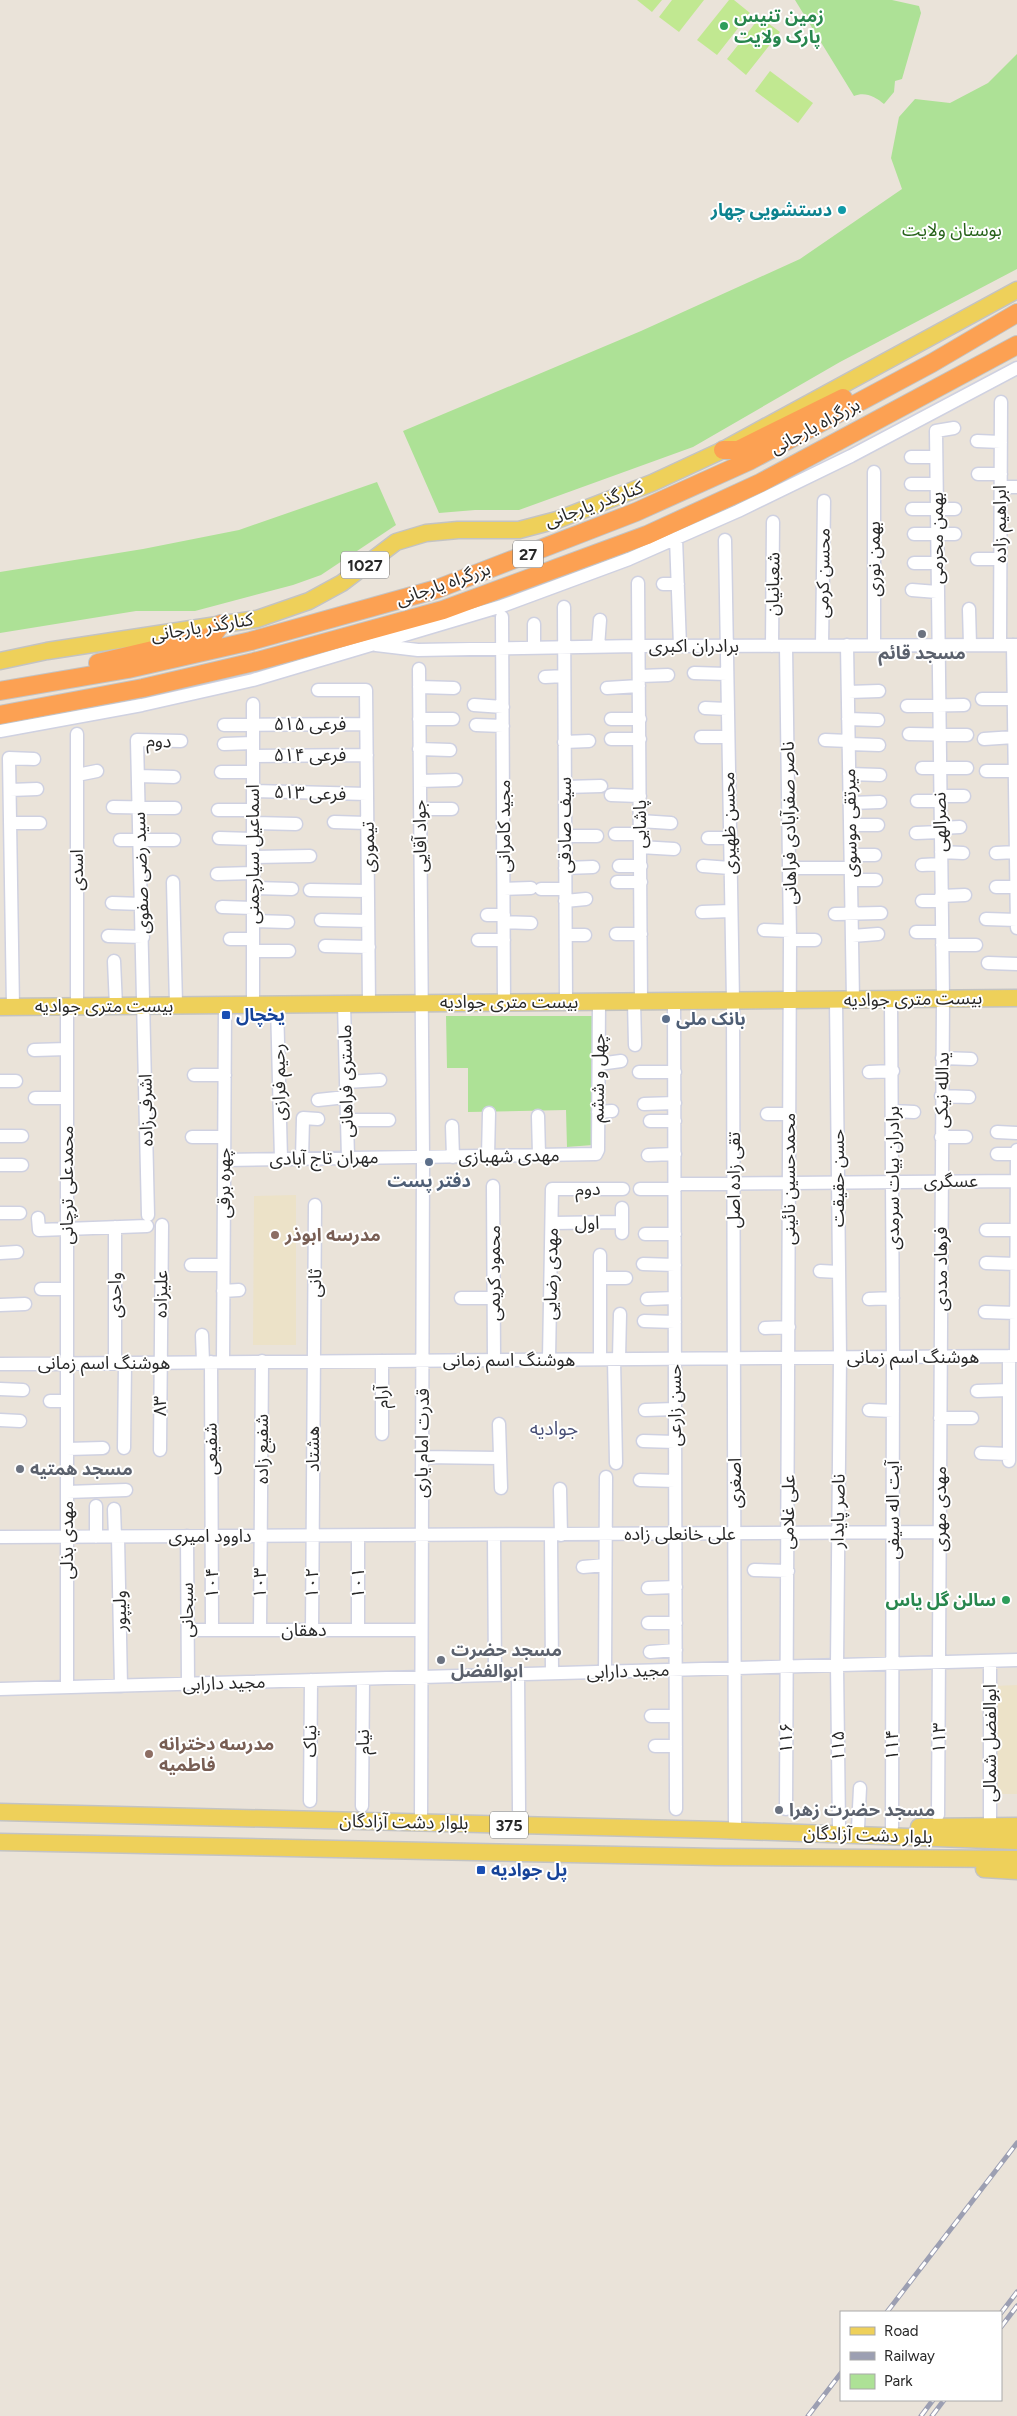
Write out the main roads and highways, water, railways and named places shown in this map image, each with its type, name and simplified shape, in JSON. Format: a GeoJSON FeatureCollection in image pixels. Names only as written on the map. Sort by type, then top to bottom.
{"type":"FeatureCollection","features":[{"type":"Feature","properties":{"kind":"highway","name":"بزرگراه یارجانی"},"geometry":{"type":"LineString","coordinates":[[0,691],[72,679],[251,642],[437,589],[636,512],[749,461],[932,363],[1017,313]]}},
{"type":"Feature","properties":{"kind":"highway","name":"بزرگراه یارجانی"},"geometry":{"type":"LineString","coordinates":[[0,715],[143,688],[254,662],[443,610],[638,539],[760,483],[1017,345]]}},
{"type":"Feature","properties":{"kind":"highway"},"geometry":{"type":"LineString","coordinates":[[724,450],[738,450],[917,360],[932,363]]}},
{"type":"Feature","properties":{"kind":"highway"},"geometry":{"type":"LineString","coordinates":[[72,679],[86,665],[212,636],[221,624]]}},
{"type":"Feature","properties":{"kind":"main road","name":"کنارگذر یارجانی"},"geometry":{"type":"LineString","coordinates":[[0,661],[257,619],[309,601],[342,583],[396,542],[426,533],[458,530],[519,530],[557,520],[652,483],[724,450],[1017,290]]}},
{"type":"Feature","properties":{"kind":"main road","name":"بیست متری جوادیه"},"geometry":{"type":"LineString","coordinates":[[6,1007],[1017,998]]}},
{"type":"Feature","properties":{"kind":"main road","name":"بلوار دشت آزادگان"},"geometry":{"type":"LineString","coordinates":[[0,1812],[718,1830],[1017,1841]]}},
{"type":"Feature","properties":{"kind":"main road"},"geometry":{"type":"LineString","coordinates":[[718,1830],[1017,1826]]}},
{"type":"Feature","properties":{"kind":"main road","name":"بلوار دشت آزادگان"},"geometry":{"type":"LineString","coordinates":[[0,1842],[717,1857],[1017,1859]]}},
{"type":"Feature","properties":{"kind":"main road"},"geometry":{"type":"LineString","coordinates":[[717,1857],[787,1866],[1017,1871]]}},
{"type":"Feature","properties":{"kind":"railway"},"geometry":{"type":"LineString","coordinates":[[888,2311],[1017,2143]]}},
{"type":"Feature","properties":{"kind":"railway"},"geometry":{"type":"LineString","coordinates":[[1002,2312],[1017,2292]]}},
{"type":"Feature","properties":{"kind":"railway"},"geometry":{"type":"LineString","coordinates":[[1002,2326],[1017,2306]]}},
{"type":"Feature","properties":{"kind":"railway"},"geometry":{"type":"LineString","coordinates":[[808,2416],[840,2374]]}},
{"type":"Feature","properties":{"kind":"railway"},"geometry":{"type":"LineString","coordinates":[[921,2416],[932,2401]]}},
{"type":"Feature","properties":{"kind":"railway"},"geometry":{"type":"LineString","coordinates":[[932,2416],[943,2401]]}},
{"type":"Feature","properties":{"kind":"place","name":"زمین تنیس پارک ولایت"},"geometry":{"type":"Point","coordinates":[724,26]}},
{"type":"Feature","properties":{"kind":"place","name":"دستشویی چهار"},"geometry":{"type":"Point","coordinates":[842,210]}},
{"type":"Feature","properties":{"kind":"place","name":"مسجد قائم"},"geometry":{"type":"Point","coordinates":[922,634]}},
{"type":"Feature","properties":{"kind":"place","name":"یخچال"},"geometry":{"type":"Point","coordinates":[226,1015]}},
{"type":"Feature","properties":{"kind":"place","name":"بانک ملی"},"geometry":{"type":"Point","coordinates":[666,1019]}},
{"type":"Feature","properties":{"kind":"place","name":"دفتر پست"},"geometry":{"type":"Point","coordinates":[429,1162]}},
{"type":"Feature","properties":{"kind":"place","name":"مدرسه ابوذر"},"geometry":{"type":"Point","coordinates":[275,1235]}},
{"type":"Feature","properties":{"kind":"place","name":"مسجد همتیه"},"geometry":{"type":"Point","coordinates":[20,1469]}},
{"type":"Feature","properties":{"kind":"place","name":"سالن گل یاس"},"geometry":{"type":"Point","coordinates":[1006,1600]}},
{"type":"Feature","properties":{"kind":"place","name":"مسجد حضرت ابوالفضل"},"geometry":{"type":"Point","coordinates":[441,1660]}},
{"type":"Feature","properties":{"kind":"place","name":"مدرسه دخترانه فاطمیه"},"geometry":{"type":"Point","coordinates":[149,1754]}},
{"type":"Feature","properties":{"kind":"place","name":"مسجد حضرت زهرا"},"geometry":{"type":"Point","coordinates":[779,1810]}},
{"type":"Feature","properties":{"kind":"place","name":"پل جوادیه"},"geometry":{"type":"Point","coordinates":[481,1870]}},
{"type":"Feature","properties":{"kind":"district","name":"جوادیه"},"geometry":{"type":"Point","coordinates":[554,1428]}},
{"type":"Feature","properties":{"kind":"park label","name":"بوستان ولایت"},"geometry":{"type":"Point","coordinates":[952,230]}}]}
